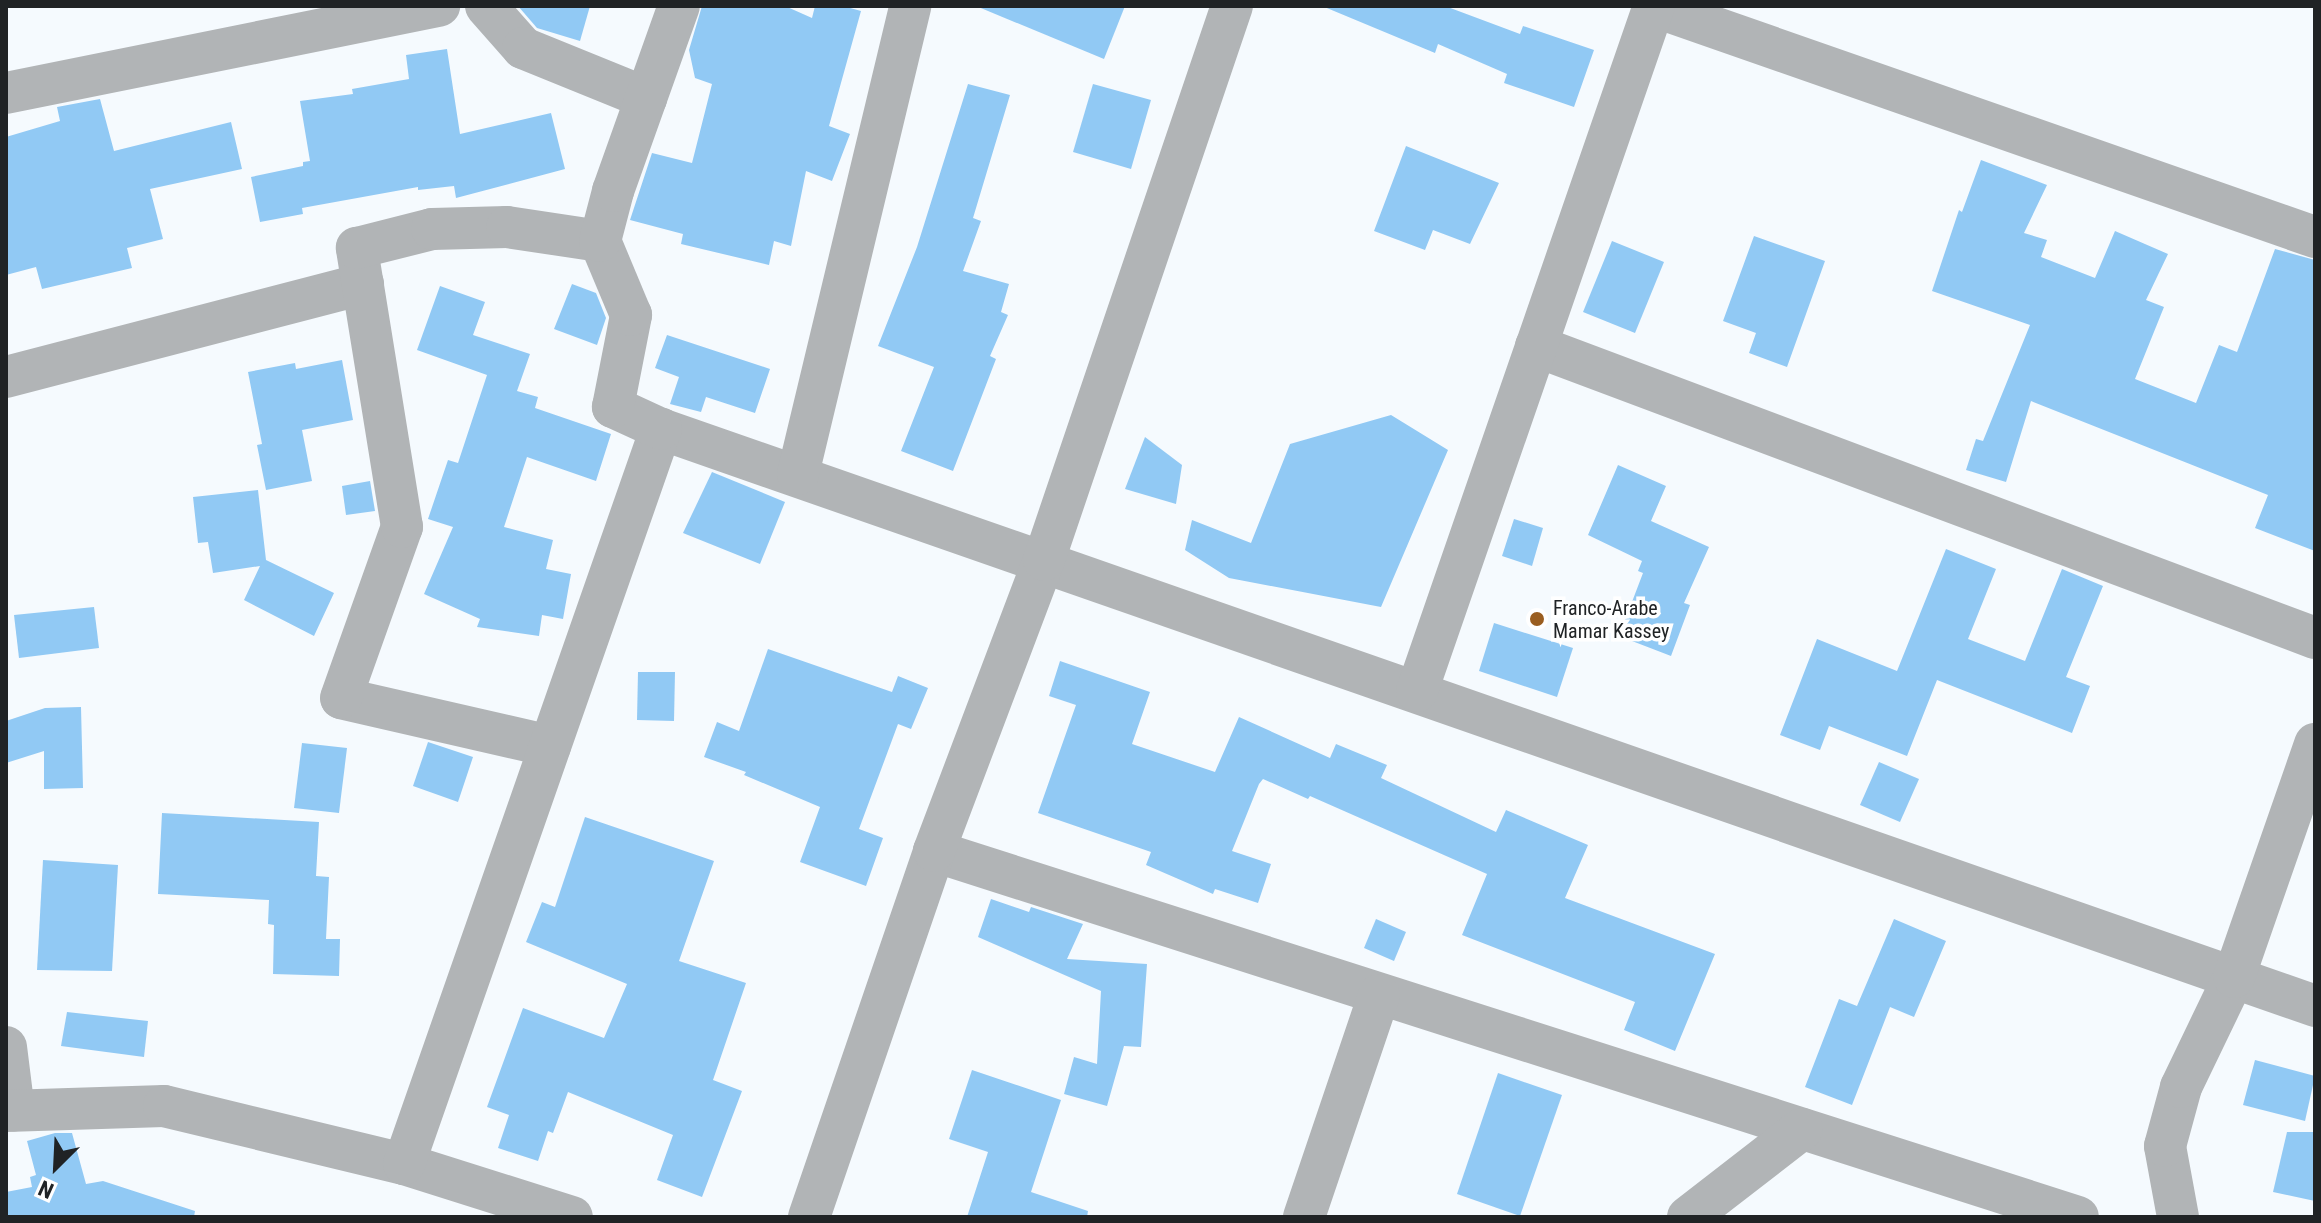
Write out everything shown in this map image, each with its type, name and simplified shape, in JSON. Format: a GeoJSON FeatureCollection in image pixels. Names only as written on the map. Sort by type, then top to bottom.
{"type":"FeatureCollection","features":[{"type":"Feature","properties":{"kind":"street"},"geometry":{"type":"LineString","coordinates":[[6,93],[439,6]]}},
{"type":"Feature","properties":{"kind":"street"},"geometry":{"type":"LineString","coordinates":[[486,6],[523,48],[646,98]]}},
{"type":"Feature","properties":{"kind":"street"},"geometry":{"type":"LineString","coordinates":[[679,6],[613,191],[600,241],[631,315],[613,407],[661,429],[798,474],[2315,1006]]}},
{"type":"Feature","properties":{"kind":"street"},"geometry":{"type":"LineString","coordinates":[[798,474],[910,6]]}},
{"type":"Feature","properties":{"kind":"street"},"geometry":{"type":"LineString","coordinates":[[809,1217],[934,851],[1044,560],[1232,6]]}},
{"type":"Feature","properties":{"kind":"street"},"geometry":{"type":"LineString","coordinates":[[1417,691],[1653,6],[2315,237]]}},
{"type":"Feature","properties":{"kind":"street"},"geometry":{"type":"LineString","coordinates":[[550,746],[341,698],[402,527],[357,248],[432,229],[507,227],[600,241]]}},
{"type":"Feature","properties":{"kind":"street"},"geometry":{"type":"LineString","coordinates":[[6,377],[363,284]]}},
{"type":"Feature","properties":{"kind":"street"},"geometry":{"type":"LineString","coordinates":[[1536,346],[2315,638]]}},
{"type":"Feature","properties":{"kind":"street"},"geometry":{"type":"LineString","coordinates":[[404,1164],[661,429]]}},
{"type":"Feature","properties":{"kind":"street"},"geometry":{"type":"LineString","coordinates":[[2178,1217],[2165,1146],[2181,1087],[2234,977],[2315,744]]}},
{"type":"Feature","properties":{"kind":"street"},"geometry":{"type":"LineString","coordinates":[[934,851],[2078,1217]]}},
{"type":"Feature","properties":{"kind":"street"},"geometry":{"type":"LineString","coordinates":[[1304,1217],[1379,995]]}},
{"type":"Feature","properties":{"kind":"street"},"geometry":{"type":"LineString","coordinates":[[6,1047],[10,1111],[164,1106],[404,1164],[572,1217]]}},
{"type":"Feature","properties":{"kind":"street"},"geometry":{"type":"LineString","coordinates":[[1688,1217],[1802,1129]]}},
{"type":"Feature","properties":{"kind":"building"},"geometry":{"type":"Polygon","coordinates":[[[518,6],[590,6],[580,41],[537,28],[518,6]]]}},
{"type":"Feature","properties":{"kind":"building"},"geometry":{"type":"Polygon","coordinates":[[[702,6],[785,6],[812,18],[815,6],[843,6],[861,11],[829,126],[850,134],[832,181],[806,171],[791,246],[774,241],[769,265],[681,244],[683,234],[630,220],[652,153],[692,163],[712,84],[695,78],[689,50],[702,6]]]}},
{"type":"Feature","properties":{"kind":"building"},"geometry":{"type":"Polygon","coordinates":[[[976,6],[1125,6],[1104,59],[976,6]]]}},
{"type":"Feature","properties":{"kind":"building"},"geometry":{"type":"Polygon","coordinates":[[[1322,6],[1445,6],[1520,34],[1523,26],[1594,50],[1574,107],[1504,83],[1507,74],[1438,44],[1435,53],[1322,6]]]}},
{"type":"Feature","properties":{"kind":"building"},"geometry":{"type":"Polygon","coordinates":[[[447,49],[460,134],[551,113],[565,169],[456,198],[454,186],[418,190],[418,187],[302,208],[303,214],[260,222],[251,177],[303,166],[303,162],[310,161],[300,101],[353,94],[352,89],[409,79],[406,55],[447,49]]]}},
{"type":"Feature","properties":{"kind":"building"},"geometry":{"type":"Polygon","coordinates":[[[968,84],[1010,95],[973,218],[981,221],[963,271],[1009,284],[1001,312],[1008,315],[990,356],[996,359],[953,471],[901,451],[934,367],[878,346],[917,247],[968,84]]]}},
{"type":"Feature","properties":{"kind":"building"},"geometry":{"type":"Polygon","coordinates":[[[1093,84],[1151,100],[1131,169],[1073,152],[1093,84]]]}},
{"type":"Feature","properties":{"kind":"building"},"geometry":{"type":"Polygon","coordinates":[[[100,99],[114,151],[231,122],[242,169],[150,189],[163,239],[127,248],[132,268],[42,289],[36,267],[6,275],[6,137],[60,121],[57,107],[100,99]]]}},
{"type":"Feature","properties":{"kind":"building"},"geometry":{"type":"Polygon","coordinates":[[[1406,146],[1499,183],[1470,244],[1433,230],[1425,250],[1374,231],[1406,146]]]}},
{"type":"Feature","properties":{"kind":"building"},"geometry":{"type":"Polygon","coordinates":[[[1981,160],[2047,185],[2024,233],[2047,240],[2041,257],[2095,278],[2115,231],[2168,254],[2146,300],[2164,307],[2135,379],[2196,403],[2219,345],[2237,352],[2275,249],[2315,260],[2315,551],[2255,528],[2268,495],[2031,401],[2006,482],[1966,470],[1976,439],[1983,441],[2030,325],[1932,291],[1959,210],[1962,212],[1981,160]]]}},
{"type":"Feature","properties":{"kind":"building"},"geometry":{"type":"Polygon","coordinates":[[[1754,236],[1825,261],[1787,367],[1749,353],[1756,333],[1723,321],[1754,236]]]}},
{"type":"Feature","properties":{"kind":"building"},"geometry":{"type":"Polygon","coordinates":[[[1612,241],[1664,262],[1635,333],[1583,312],[1612,241]]]}},
{"type":"Feature","properties":{"kind":"building"},"geometry":{"type":"Polygon","coordinates":[[[572,284],[596,293],[606,318],[597,345],[554,329],[572,284]]]}},
{"type":"Feature","properties":{"kind":"building"},"geometry":{"type":"Polygon","coordinates":[[[440,286],[485,302],[473,335],[530,354],[517,391],[538,397],[535,408],[611,434],[596,481],[527,457],[504,527],[553,540],[546,569],[571,574],[563,619],[542,615],[539,636],[477,627],[480,619],[424,594],[453,527],[428,519],[448,460],[458,463],[487,375],[417,350],[440,286]]]}},
{"type":"Feature","properties":{"kind":"building"},"geometry":{"type":"Polygon","coordinates":[[[667,335],[770,369],[755,413],[706,397],[701,412],[670,404],[679,377],[655,368],[667,335]]]}},
{"type":"Feature","properties":{"kind":"building"},"geometry":{"type":"Polygon","coordinates":[[[342,360],[353,420],[302,430],[312,481],[266,490],[257,445],[262,444],[248,372],[295,363],[296,369],[342,360]]]}},
{"type":"Feature","properties":{"kind":"building"},"geometry":{"type":"Polygon","coordinates":[[[1391,415],[1448,450],[1381,607],[1229,578],[1185,550],[1192,520],[1251,543],[1290,444],[1391,415]]]}},
{"type":"Feature","properties":{"kind":"building"},"geometry":{"type":"Polygon","coordinates":[[[1145,437],[1182,465],[1176,504],[1125,489],[1145,437]]]}},
{"type":"Feature","properties":{"kind":"building"},"geometry":{"type":"Polygon","coordinates":[[[1618,465],[1666,486],[1651,521],[1709,547],[1684,603],[1690,605],[1671,656],[1619,636],[1643,573],[1638,571],[1642,561],[1588,535],[1618,465]]]}},
{"type":"Feature","properties":{"kind":"building"},"geometry":{"type":"Polygon","coordinates":[[[712,472],[785,502],[760,564],[683,533],[712,472]]]}},
{"type":"Feature","properties":{"kind":"building"},"geometry":{"type":"Polygon","coordinates":[[[370,481],[375,511],[346,515],[342,486],[370,481]]]}},
{"type":"Feature","properties":{"kind":"building"},"geometry":{"type":"Polygon","coordinates":[[[258,490],[266,560],[334,593],[314,636],[244,600],[260,566],[213,573],[208,542],[198,543],[193,497],[258,490]]]}},
{"type":"Feature","properties":{"kind":"building"},"geometry":{"type":"Polygon","coordinates":[[[1514,519],[1543,528],[1532,566],[1502,556],[1514,519]]]}},
{"type":"Feature","properties":{"kind":"building"},"geometry":{"type":"Polygon","coordinates":[[[1946,549],[1996,569],[1968,639],[2025,661],[2062,569],[2103,586],[2066,677],[2090,686],[2072,733],[1937,680],[1907,756],[1829,726],[1820,750],[1780,735],[1817,639],[1897,671],[1946,549]]]}},
{"type":"Feature","properties":{"kind":"building"},"geometry":{"type":"Polygon","coordinates":[[[94,607],[99,648],[19,658],[14,615],[94,607]]]}},
{"type":"Feature","properties":{"kind":"building"},"geometry":{"type":"Polygon","coordinates":[[[1494,623],[1573,648],[1557,697],[1479,671],[1494,623]]]}},
{"type":"Feature","properties":{"kind":"building"},"geometry":{"type":"Polygon","coordinates":[[[768,649],[892,692],[898,676],[928,688],[911,729],[898,724],[859,829],[883,838],[866,886],[800,862],[820,807],[744,775],[746,772],[704,757],[717,722],[739,731],[768,649]]]}},
{"type":"Feature","properties":{"kind":"building"},"geometry":{"type":"Polygon","coordinates":[[[1060,661],[1150,692],[1132,744],[1215,772],[1239,717],[1330,758],[1336,744],[1387,765],[1381,778],[1496,832],[1506,810],[1588,845],[1565,898],[1715,954],[1675,1051],[1624,1030],[1635,1002],[1462,935],[1487,874],[1310,796],[1308,799],[1263,779],[1259,784],[1232,851],[1271,864],[1258,903],[1215,889],[1213,894],[1146,865],[1151,852],[1038,813],[1076,705],[1049,696],[1060,661]]]}},
{"type":"Feature","properties":{"kind":"building"},"geometry":{"type":"Polygon","coordinates":[[[638,672],[675,672],[674,721],[637,720],[638,672]]]}},
{"type":"Feature","properties":{"kind":"building"},"geometry":{"type":"Polygon","coordinates":[[[81,707],[83,788],[44,789],[44,751],[6,763],[6,721],[45,708],[81,707]]]}},
{"type":"Feature","properties":{"kind":"building"},"geometry":{"type":"Polygon","coordinates":[[[428,742],[473,757],[458,802],[413,786],[428,742]]]}},
{"type":"Feature","properties":{"kind":"building"},"geometry":{"type":"Polygon","coordinates":[[[302,743],[347,748],[339,813],[294,808],[302,743]]]}},
{"type":"Feature","properties":{"kind":"building"},"geometry":{"type":"Polygon","coordinates":[[[1879,762],[1919,779],[1900,822],[1860,805],[1879,762]]]}},
{"type":"Feature","properties":{"kind":"building"},"geometry":{"type":"Polygon","coordinates":[[[162,813],[319,822],[316,876],[329,877],[326,939],[340,939],[339,976],[273,974],[274,925],[268,924],[269,900],[158,894],[162,813]]]}},
{"type":"Feature","properties":{"kind":"building"},"geometry":{"type":"Polygon","coordinates":[[[585,817],[714,861],[679,961],[746,983],[713,1080],[742,1091],[702,1197],[657,1180],[673,1135],[568,1092],[553,1133],[548,1131],[538,1161],[498,1148],[509,1115],[487,1107],[523,1008],[604,1038],[627,984],[526,942],[542,902],[555,907],[585,817]]]}},
{"type":"Feature","properties":{"kind":"building"},"geometry":{"type":"Polygon","coordinates":[[[43,860],[118,865],[112,971],[37,970],[43,860]]]}},
{"type":"Feature","properties":{"kind":"building"},"geometry":{"type":"Polygon","coordinates":[[[991,899],[1029,912],[1031,907],[1083,924],[1067,959],[1147,964],[1141,1047],[1124,1046],[1107,1106],[1064,1094],[1074,1057],[1097,1064],[1101,991],[978,937],[991,899]]]}},
{"type":"Feature","properties":{"kind":"building"},"geometry":{"type":"Polygon","coordinates":[[[1376,919],[1406,932],[1394,961],[1364,948],[1376,919]]]}},
{"type":"Feature","properties":{"kind":"building"},"geometry":{"type":"Polygon","coordinates":[[[1894,919],[1946,941],[1914,1017],[1890,1007],[1852,1105],[1805,1087],[1839,999],[1857,1006],[1894,919]]]}},
{"type":"Feature","properties":{"kind":"building"},"geometry":{"type":"Polygon","coordinates":[[[67,1012],[148,1021],[144,1057],[61,1046],[67,1012]]]}},
{"type":"Feature","properties":{"kind":"building"},"geometry":{"type":"Polygon","coordinates":[[[2255,1060],[2315,1076],[2305,1121],[2243,1105],[2255,1060]]]}},
{"type":"Feature","properties":{"kind":"building"},"geometry":{"type":"Polygon","coordinates":[[[972,1070],[1061,1100],[1031,1192],[1088,1211],[1087,1217],[967,1217],[988,1152],[949,1139],[972,1070]]]}},
{"type":"Feature","properties":{"kind":"building"},"geometry":{"type":"Polygon","coordinates":[[[1498,1073],[1562,1095],[1520,1216],[1457,1194],[1498,1073]]]}},
{"type":"Feature","properties":{"kind":"building"},"geometry":{"type":"Polygon","coordinates":[[[2287,1132],[2315,1132],[2315,1201],[2273,1192],[2287,1132]]]}},
{"type":"Feature","properties":{"kind":"building"},"geometry":{"type":"Polygon","coordinates":[[[55,1133],[72,1133],[86,1184],[103,1181],[195,1211],[194,1217],[6,1217],[6,1192],[32,1187],[30,1177],[36,1175],[27,1141],[55,1133]]]}},
{"type":"Feature","properties":{"kind":"place","name":"Franco-Arabe Mamar Kassey"},"geometry":{"type":"Point","coordinates":[1537,619]}}]}
